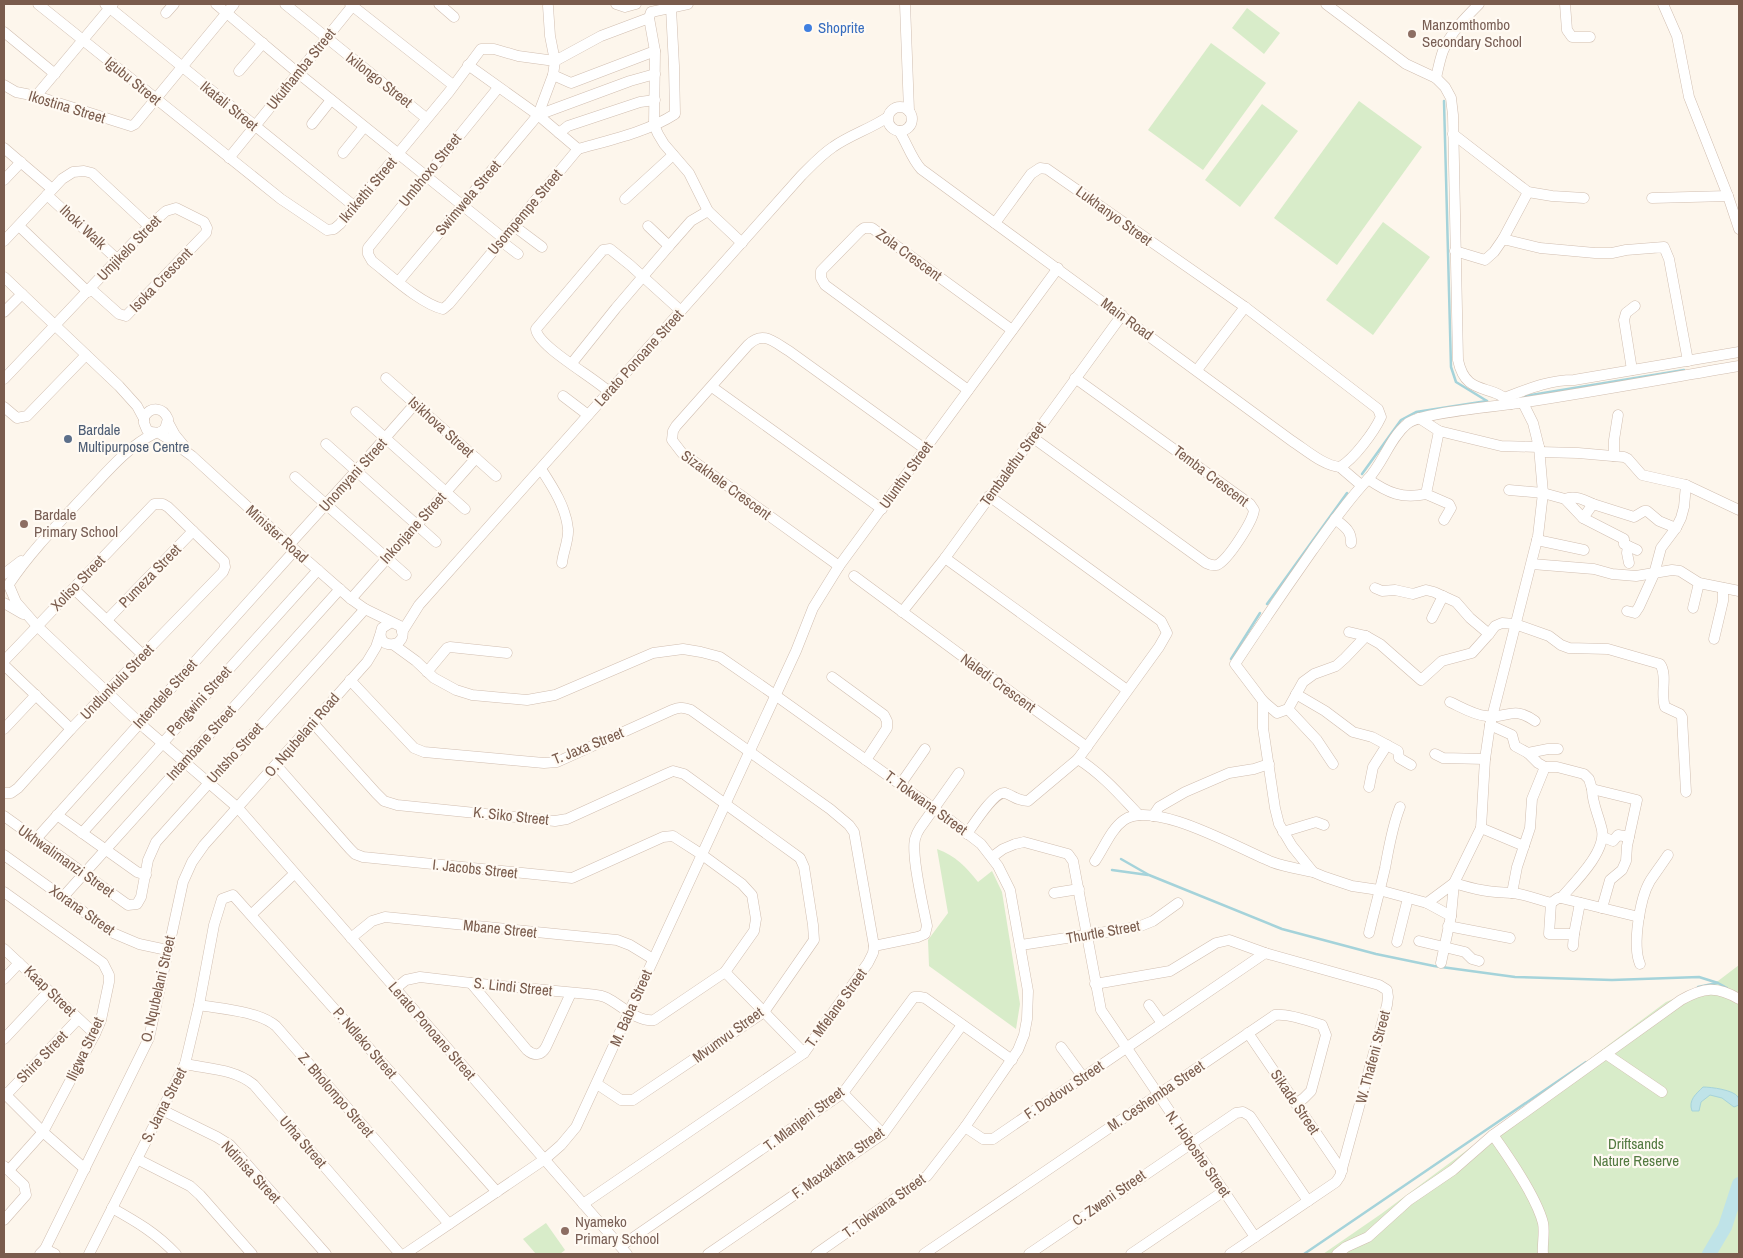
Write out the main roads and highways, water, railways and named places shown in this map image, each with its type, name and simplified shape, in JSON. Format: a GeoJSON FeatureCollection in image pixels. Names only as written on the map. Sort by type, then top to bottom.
{"type":"FeatureCollection","features":[{"type":"Feature","properties":{"kind":"water"},"geometry":{"type":"Polygon","coordinates":[[[1703,1087],[1732,1092],[1738,1097],[1739,1105],[1734,1107],[1722,1098],[1710,1095],[1701,1102],[1699,1111],[1692,1111],[1692,1100],[1703,1087]]]}},
{"type":"Feature","properties":{"kind":"waterway"},"geometry":{"type":"LineString","coordinates":[[1444,101],[1451,367],[1456,382],[1487,401]]}},
{"type":"Feature","properties":{"kind":"waterway"},"geometry":{"type":"LineString","coordinates":[[1525,396],[1684,370]]}},
{"type":"Feature","properties":{"kind":"waterway"},"geometry":{"type":"LineString","coordinates":[[1362,474],[1401,420],[1416,412],[1487,401]]}},
{"type":"Feature","properties":{"kind":"waterway"},"geometry":{"type":"LineString","coordinates":[[1267,604],[1347,493]]}},
{"type":"Feature","properties":{"kind":"waterway"},"geometry":{"type":"LineString","coordinates":[[1231,659],[1260,613]]}},
{"type":"Feature","properties":{"kind":"waterway"},"geometry":{"type":"LineString","coordinates":[[1121,859],[1149,875],[1282,929],[1376,954],[1434,966],[1515,977],[1612,980],[1699,977],[1727,988]]}},
{"type":"Feature","properties":{"kind":"waterway"},"geometry":{"type":"LineString","coordinates":[[1112,870],[1148,875]]}},
{"type":"Feature","properties":{"kind":"waterway"},"geometry":{"type":"LineString","coordinates":[[1698,987],[1717,983]]}},
{"type":"Feature","properties":{"kind":"waterway"},"geometry":{"type":"LineString","coordinates":[[1304,1254],[1586,1062]]}},
{"type":"Feature","properties":{"kind":"waterway"},"geometry":{"type":"LineString","coordinates":[[1709,1254],[1725,1227],[1739,1184]]}},
{"type":"Feature","properties":{"kind":"place","name":"Shoprite"},"geometry":{"type":"Point","coordinates":[808,28]}},
{"type":"Feature","properties":{"kind":"place","name":"Manzomthombo Secondary School"},"geometry":{"type":"Point","coordinates":[1412,34]}},
{"type":"Feature","properties":{"kind":"place","name":"Bardale Multipurpose Centre"},"geometry":{"type":"Point","coordinates":[68,439]}},
{"type":"Feature","properties":{"kind":"place","name":"Bardale Primary School"},"geometry":{"type":"Point","coordinates":[24,524]}},
{"type":"Feature","properties":{"kind":"place","name":"Nyameko Primary School"},"geometry":{"type":"Point","coordinates":[565,1231]}},
{"type":"Feature","properties":{"kind":"park label","name":"Driftsands Nature Reserve"},"geometry":{"type":"Point","coordinates":[1636,1152]}}]}
